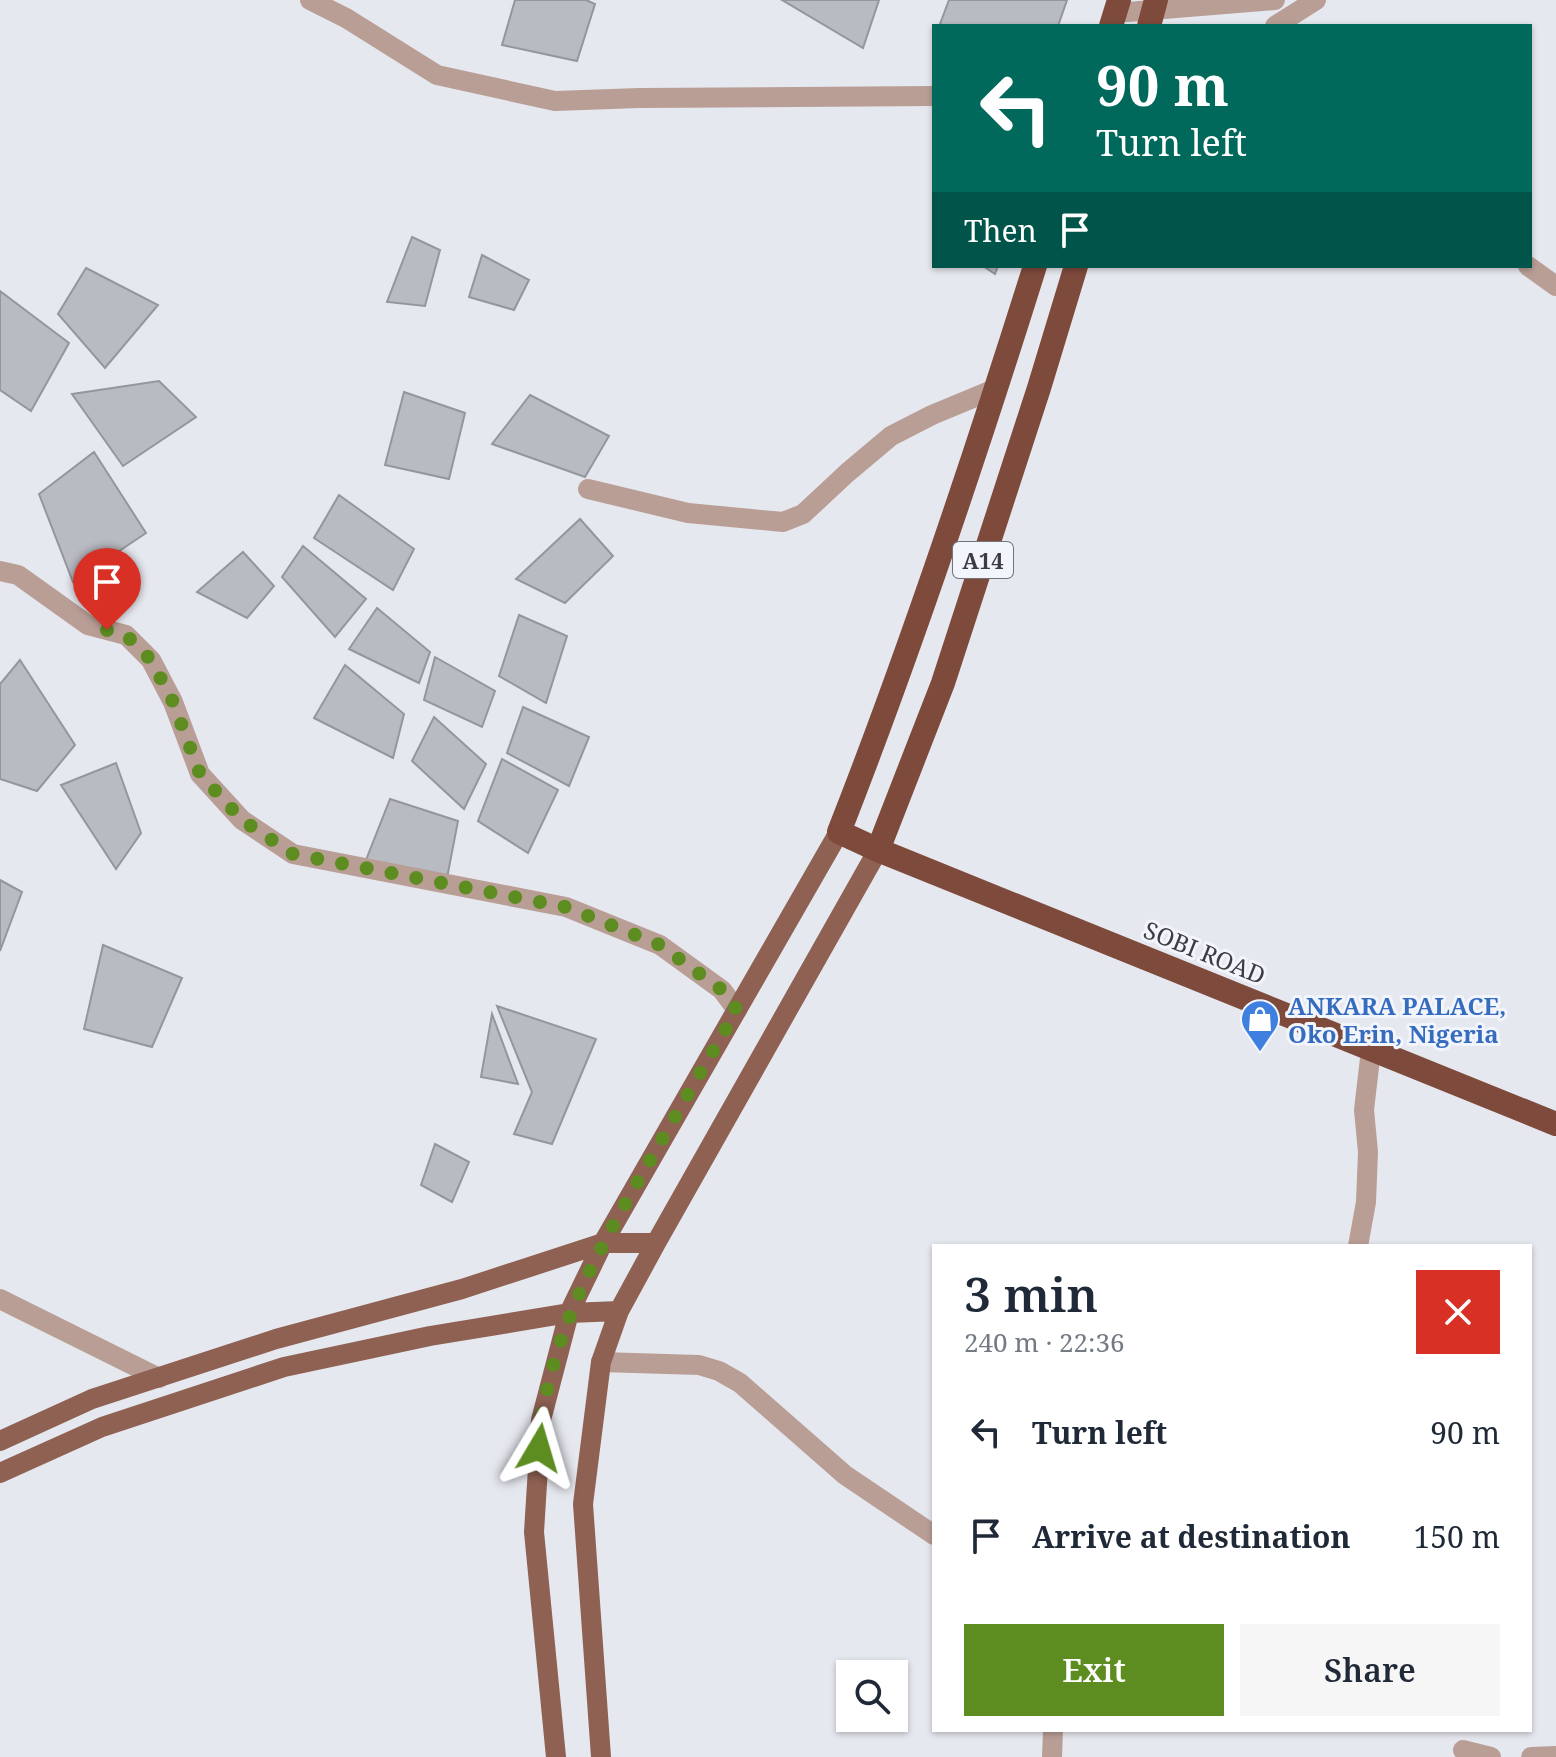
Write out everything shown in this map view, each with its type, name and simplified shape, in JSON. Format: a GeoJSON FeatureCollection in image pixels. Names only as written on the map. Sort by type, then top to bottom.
{"type":"FeatureCollection","features":[{"type":"Feature","properties":{"kind":"highway","name":"A14"},"geometry":{"type":"LineString","coordinates":[[839,832],[897,684],[1034,268]]}},
{"type":"Feature","properties":{"kind":"highway","name":"A14"},"geometry":{"type":"LineString","coordinates":[[878,850],[943,683],[1075,268]]}},
{"type":"Feature","properties":{"kind":"highway","name":"SOBI ROAD"},"geometry":{"type":"LineString","coordinates":[[839,832],[1556,1124]]}},
{"type":"Feature","properties":{"kind":"main road"},"geometry":{"type":"LineString","coordinates":[[556,1757],[534,1532],[541,1420],[569,1313],[603,1243],[839,832]]}},
{"type":"Feature","properties":{"kind":"main road"},"geometry":{"type":"LineString","coordinates":[[601,1757],[583,1504],[601,1362],[619,1311],[878,850]]}},
{"type":"Feature","properties":{"kind":"main road"},"geometry":{"type":"LineString","coordinates":[[0,1441],[92,1399],[276,1339],[462,1289],[603,1243],[656,1243]]}},
{"type":"Feature","properties":{"kind":"main road"},"geometry":{"type":"LineString","coordinates":[[0,1473],[102,1427],[284,1367],[430,1336],[569,1313],[619,1311]]}},
{"type":"Feature","properties":{"kind":"street"},"geometry":{"type":"LineString","coordinates":[[310,0],[346,18],[437,75],[555,101],[932,96]]}},
{"type":"Feature","properties":{"kind":"street"},"geometry":{"type":"LineString","coordinates":[[1115,13],[1275,0]]}},
{"type":"Feature","properties":{"kind":"street"},"geometry":{"type":"LineString","coordinates":[[1278,24],[1316,0]]}},
{"type":"Feature","properties":{"kind":"street"},"geometry":{"type":"LineString","coordinates":[[1531,268],[1556,286]]}},
{"type":"Feature","properties":{"kind":"street"},"geometry":{"type":"LineString","coordinates":[[588,489],[688,513],[783,522],[803,514],[891,436],[997,388]]}},
{"type":"Feature","properties":{"kind":"street"},"geometry":{"type":"LineString","coordinates":[[0,571],[18,575],[88,625],[126,635],[151,660],[173,702],[200,774],[242,820],[293,854],[566,907],[660,945],[722,990],[737,1010]]}},
{"type":"Feature","properties":{"kind":"street"},"geometry":{"type":"LineString","coordinates":[[1358,1244],[1366,1202],[1368,1152],[1364,1110],[1371,1050]]}},
{"type":"Feature","properties":{"kind":"street"},"geometry":{"type":"LineString","coordinates":[[0,1299],[159,1378]]}},
{"type":"Feature","properties":{"kind":"street"},"geometry":{"type":"LineString","coordinates":[[601,1362],[699,1365],[719,1371],[740,1383],[845,1475],[932,1534]]}},
{"type":"Feature","properties":{"kind":"street"},"geometry":{"type":"LineString","coordinates":[[1052,1757],[1053,1732]]}},
{"type":"Feature","properties":{"kind":"street"},"geometry":{"type":"LineString","coordinates":[[1463,1750],[1491,1757]]}},
{"type":"Feature","properties":{"kind":"street"},"geometry":{"type":"LineString","coordinates":[[1531,1757],[1556,1756]]}},
{"type":"Feature","properties":{"kind":"building"},"geometry":{"type":"Polygon","coordinates":[[[515,0],[586,0],[595,4],[577,61],[502,45],[515,0]]]}},
{"type":"Feature","properties":{"kind":"building"},"geometry":{"type":"Polygon","coordinates":[[[782,0],[879,0],[863,48],[782,0]]]}},
{"type":"Feature","properties":{"kind":"building"},"geometry":{"type":"Polygon","coordinates":[[[949,0],[1067,0],[1059,24],[940,24],[949,0]]]}},
{"type":"Feature","properties":{"kind":"building"},"geometry":{"type":"Polygon","coordinates":[[[412,237],[440,250],[425,306],[387,302],[412,237]]]}},
{"type":"Feature","properties":{"kind":"building"},"geometry":{"type":"Polygon","coordinates":[[[482,255],[529,280],[514,310],[469,297],[482,255]]]}},
{"type":"Feature","properties":{"kind":"building"},"geometry":{"type":"Polygon","coordinates":[[[86,268],[158,305],[105,368],[58,314],[86,268]]]}},
{"type":"Feature","properties":{"kind":"building"},"geometry":{"type":"Polygon","coordinates":[[[0,291],[69,343],[31,411],[0,390],[0,291]]]}},
{"type":"Feature","properties":{"kind":"building"},"geometry":{"type":"Polygon","coordinates":[[[159,381],[196,417],[123,466],[72,394],[159,381]]]}},
{"type":"Feature","properties":{"kind":"building"},"geometry":{"type":"Polygon","coordinates":[[[404,392],[465,413],[449,479],[385,465],[404,392]]]}},
{"type":"Feature","properties":{"kind":"building"},"geometry":{"type":"Polygon","coordinates":[[[530,395],[609,436],[585,477],[492,444],[530,395]]]}},
{"type":"Feature","properties":{"kind":"building"},"geometry":{"type":"Polygon","coordinates":[[[94,452],[146,533],[73,582],[39,494],[94,452]]]}},
{"type":"Feature","properties":{"kind":"building"},"geometry":{"type":"Polygon","coordinates":[[[339,495],[414,549],[393,590],[314,538],[339,495]]]}},
{"type":"Feature","properties":{"kind":"building"},"geometry":{"type":"Polygon","coordinates":[[[580,519],[613,556],[565,603],[516,579],[580,519]]]}},
{"type":"Feature","properties":{"kind":"building"},"geometry":{"type":"Polygon","coordinates":[[[303,546],[366,599],[335,637],[282,577],[303,546]]]}},
{"type":"Feature","properties":{"kind":"building"},"geometry":{"type":"Polygon","coordinates":[[[243,552],[274,586],[247,618],[197,592],[243,552]]]}},
{"type":"Feature","properties":{"kind":"building"},"geometry":{"type":"Polygon","coordinates":[[[377,608],[430,652],[419,683],[349,649],[377,608]]]}},
{"type":"Feature","properties":{"kind":"building"},"geometry":{"type":"Polygon","coordinates":[[[519,615],[567,636],[546,703],[499,676],[519,615]]]}},
{"type":"Feature","properties":{"kind":"building"},"geometry":{"type":"Polygon","coordinates":[[[435,657],[495,691],[482,727],[424,700],[435,657]]]}},
{"type":"Feature","properties":{"kind":"building"},"geometry":{"type":"Polygon","coordinates":[[[20,660],[75,745],[37,791],[0,779],[0,684],[20,660]]]}},
{"type":"Feature","properties":{"kind":"building"},"geometry":{"type":"Polygon","coordinates":[[[345,665],[404,714],[393,758],[314,718],[345,665]]]}},
{"type":"Feature","properties":{"kind":"building"},"geometry":{"type":"Polygon","coordinates":[[[523,707],[589,737],[569,786],[507,753],[523,707]]]}},
{"type":"Feature","properties":{"kind":"building"},"geometry":{"type":"Polygon","coordinates":[[[434,717],[486,764],[464,809],[412,761],[434,717]]]}},
{"type":"Feature","properties":{"kind":"building"},"geometry":{"type":"Polygon","coordinates":[[[502,759],[558,790],[528,853],[478,821],[502,759]]]}},
{"type":"Feature","properties":{"kind":"building"},"geometry":{"type":"Polygon","coordinates":[[[116,763],[141,833],[116,869],[61,785],[116,763]]]}},
{"type":"Feature","properties":{"kind":"building"},"geometry":{"type":"Polygon","coordinates":[[[390,799],[458,821],[447,878],[366,860],[390,799]]]}},
{"type":"Feature","properties":{"kind":"building"},"geometry":{"type":"Polygon","coordinates":[[[0,880],[22,892],[0,951],[0,880]]]}},
{"type":"Feature","properties":{"kind":"building"},"geometry":{"type":"Polygon","coordinates":[[[103,945],[182,978],[152,1047],[84,1029],[103,945]]]}},
{"type":"Feature","properties":{"kind":"building"},"geometry":{"type":"Polygon","coordinates":[[[497,1006],[596,1039],[552,1144],[514,1134],[532,1092],[497,1006]]]}},
{"type":"Feature","properties":{"kind":"building"},"geometry":{"type":"Polygon","coordinates":[[[492,1014],[518,1084],[481,1077],[492,1014]]]}},
{"type":"Feature","properties":{"kind":"building"},"geometry":{"type":"Polygon","coordinates":[[[435,1144],[469,1162],[452,1202],[421,1185],[435,1144]]]}},
{"type":"Feature","properties":{"kind":"place","name":"ANKARA PALACE, Oko Erin, Nigeria"},"geometry":{"type":"Point","coordinates":[1260,1053]}},
{"type":"Feature","properties":{"kind":"route"},"geometry":{"type":"LineString","coordinates":[[107,630],[126,635],[151,660],[173,702],[200,774],[242,820],[293,854],[566,907],[660,945],[722,990],[737,1010],[603,1243],[569,1313],[541,1420],[539,1448]]}}]}
